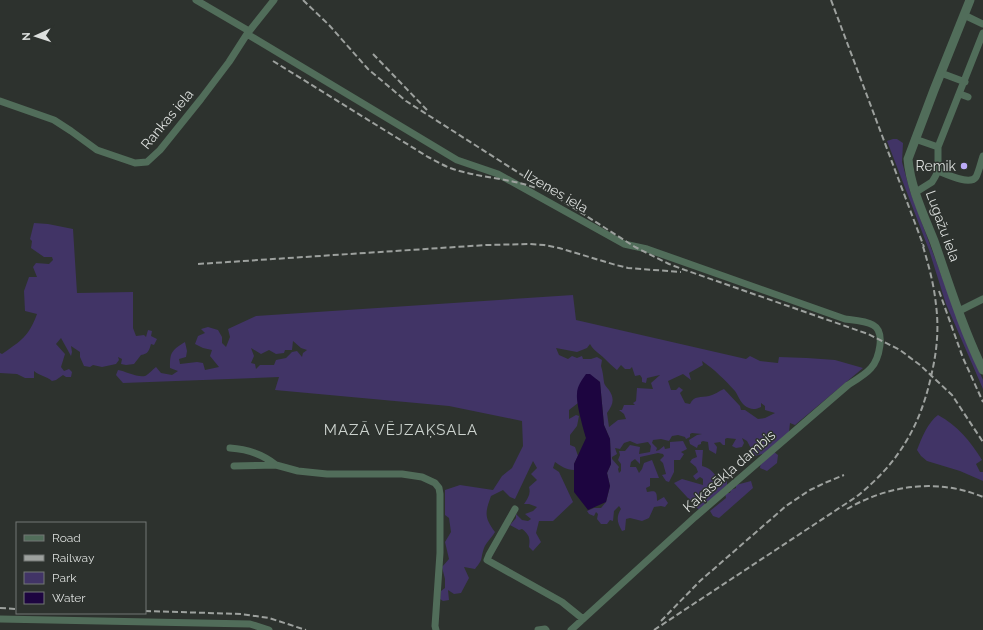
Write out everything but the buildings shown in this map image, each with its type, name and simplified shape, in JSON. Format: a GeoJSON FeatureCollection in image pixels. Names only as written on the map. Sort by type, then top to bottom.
{"type":"FeatureCollection","features":[{"type":"Feature","properties":{"kind":"street","name":"Ilzenes iela"},"geometry":{"type":"LineString","coordinates":[[196,0],[457,160],[498,174],[624,244],[647,249],[845,319],[872,325]]}},
{"type":"Feature","properties":{"kind":"street","name":"Rankas iela"},"geometry":{"type":"LineString","coordinates":[[0,101],[54,120],[72,131],[97,150],[135,163],[148,162],[160,150],[201,99],[229,62],[248,33],[274,0]]}},
{"type":"Feature","properties":{"kind":"street","name":"Lugažu iela"},"geometry":{"type":"LineString","coordinates":[[970,0],[908,159],[909,171],[916,192],[972,348],[983,370]]}},
{"type":"Feature","properties":{"kind":"street"},"geometry":{"type":"LineString","coordinates":[[964,15],[983,24]]}},
{"type":"Feature","properties":{"kind":"street"},"geometry":{"type":"LineString","coordinates":[[916,192],[932,182],[938,171],[938,147],[965,82],[983,33]]}},
{"type":"Feature","properties":{"kind":"street"},"geometry":{"type":"LineString","coordinates":[[941,73],[965,82]]}},
{"type":"Feature","properties":{"kind":"street"},"geometry":{"type":"LineString","coordinates":[[960,94],[968,97]]}},
{"type":"Feature","properties":{"kind":"street"},"geometry":{"type":"LineString","coordinates":[[915,139],[938,147]]}},
{"type":"Feature","properties":{"kind":"street"},"geometry":{"type":"LineString","coordinates":[[938,171],[964,180],[972,180],[976,178],[983,156]]}},
{"type":"Feature","properties":{"kind":"street"},"geometry":{"type":"LineString","coordinates":[[959,311],[983,299]]}},
{"type":"Feature","properties":{"kind":"street","name":"Kaķasēkļa dambis"},"geometry":{"type":"LineString","coordinates":[[571,630],[695,517],[848,385],[872,368],[881,340],[879,331],[872,325]]}},
{"type":"Feature","properties":{"kind":"street"},"geometry":{"type":"LineString","coordinates":[[230,448],[242,448],[266,457],[276,464],[298,471],[327,474],[402,474],[422,477],[435,483],[439,488],[440,494],[440,553],[435,626],[436,630]]}},
{"type":"Feature","properties":{"kind":"street"},"geometry":{"type":"LineString","coordinates":[[234,466],[276,464]]}},
{"type":"Feature","properties":{"kind":"street"},"geometry":{"type":"LineString","coordinates":[[515,509],[487,560],[562,602],[583,619]]}},
{"type":"Feature","properties":{"kind":"street"},"geometry":{"type":"LineString","coordinates":[[0,619],[250,624],[270,630]]}},
{"type":"Feature","properties":{"kind":"street"},"geometry":{"type":"LineString","coordinates":[[538,630],[545,628],[546,630]]}},
{"type":"Feature","properties":{"kind":"green space"},"geometry":{"type":"Polygon","coordinates":[[[897,139],[903,143],[902,162],[910,191],[968,347],[983,380],[983,389],[946,304],[929,250],[887,141],[897,139]]]}},
{"type":"Feature","properties":{"kind":"green space"},"geometry":{"type":"Polygon","coordinates":[[[34,223],[73,229],[77,293],[133,292],[133,328],[136,336],[144,335],[146,337],[148,330],[152,331],[151,336],[157,339],[154,345],[151,344],[148,352],[141,355],[134,364],[121,364],[122,359],[118,357],[119,360],[116,364],[102,367],[93,365],[90,367],[84,366],[80,357],[80,352],[71,346],[71,356],[61,338],[56,344],[65,354],[61,367],[64,371],[69,369],[72,372],[71,377],[66,377],[63,375],[52,381],[34,371],[34,378],[25,378],[17,374],[0,373],[0,353],[2,354],[24,337],[31,328],[37,314],[25,311],[24,291],[29,277],[37,277],[33,267],[36,263],[49,264],[53,260],[52,257],[44,257],[31,248],[32,241],[30,239],[34,223]]]}},
{"type":"Feature","properties":{"kind":"green space"},"geometry":{"type":"Polygon","coordinates":[[[573,295],[576,320],[746,359],[750,356],[760,361],[778,363],[779,357],[835,360],[863,368],[795,425],[790,423],[789,432],[770,449],[778,455],[777,463],[767,471],[760,468],[762,454],[755,456],[747,441],[742,438],[744,443],[742,447],[736,448],[732,446],[736,439],[725,439],[725,445],[720,442],[714,443],[717,447],[716,454],[709,450],[708,442],[701,442],[697,448],[690,444],[689,440],[702,434],[692,433],[690,434],[690,437],[686,439],[685,437],[678,435],[672,436],[669,441],[661,439],[653,440],[652,443],[657,448],[656,451],[664,446],[665,449],[670,448],[670,442],[683,441],[687,449],[681,452],[684,454],[680,460],[674,460],[674,472],[669,482],[666,481],[662,475],[666,474],[663,463],[660,460],[664,456],[663,454],[658,453],[640,457],[640,464],[635,459],[631,462],[630,467],[636,467],[639,473],[644,463],[652,460],[659,478],[650,478],[650,486],[646,488],[647,492],[654,491],[657,495],[657,501],[664,497],[668,503],[665,507],[654,507],[649,518],[642,521],[630,518],[626,519],[625,530],[622,531],[618,520],[618,515],[621,509],[619,506],[614,511],[613,521],[610,520],[607,524],[601,524],[597,519],[598,514],[596,512],[594,516],[589,514],[587,511],[594,508],[601,508],[606,502],[610,486],[607,473],[611,464],[610,439],[604,425],[600,382],[596,379],[577,395],[578,403],[569,410],[569,419],[576,415],[579,416],[577,426],[570,435],[570,445],[575,447],[578,456],[574,464],[574,470],[566,469],[555,462],[553,468],[559,472],[573,502],[553,521],[539,521],[536,533],[541,542],[533,551],[529,547],[527,533],[522,529],[519,530],[510,525],[516,518],[516,514],[522,520],[528,521],[531,519],[525,514],[533,511],[537,507],[524,504],[528,498],[529,487],[537,480],[531,474],[537,468],[533,461],[515,499],[510,497],[503,490],[491,496],[487,511],[487,518],[495,532],[485,546],[481,561],[475,569],[464,567],[469,578],[461,593],[454,594],[448,590],[449,600],[443,601],[440,599],[441,591],[445,588],[445,579],[442,567],[449,559],[445,542],[451,532],[449,518],[445,515],[445,490],[460,485],[493,490],[502,476],[512,468],[523,446],[522,421],[449,406],[275,390],[279,377],[123,383],[116,375],[118,370],[139,376],[145,376],[156,367],[161,373],[172,375],[178,371],[170,368],[170,358],[172,352],[185,342],[187,351],[186,357],[179,359],[180,364],[197,362],[203,363],[205,370],[219,367],[210,356],[212,350],[195,344],[198,336],[205,333],[201,329],[208,327],[218,330],[222,337],[222,343],[226,347],[230,337],[228,329],[256,316],[573,295]],[[293,341],[292,350],[285,350],[284,353],[276,354],[269,350],[261,354],[251,348],[254,356],[251,363],[255,364],[256,369],[260,365],[274,365],[276,360],[286,358],[292,352],[297,351],[302,357],[303,353],[307,350],[301,348],[293,341]],[[590,344],[587,348],[577,352],[556,348],[559,355],[568,359],[572,356],[577,358],[582,356],[583,359],[597,357],[602,360],[601,366],[604,383],[613,399],[612,405],[607,413],[609,427],[618,420],[626,419],[624,414],[619,410],[622,410],[624,405],[635,405],[633,403],[636,401],[637,388],[653,389],[651,383],[660,375],[647,378],[646,383],[642,382],[640,375],[635,376],[632,367],[630,369],[625,369],[621,365],[617,370],[590,344]],[[702,361],[703,365],[689,373],[691,380],[683,374],[668,381],[671,390],[676,390],[679,387],[683,390],[680,393],[685,403],[690,404],[696,398],[711,395],[724,389],[740,406],[741,410],[745,410],[758,419],[765,418],[775,413],[765,410],[765,406],[761,403],[761,407],[756,409],[746,407],[735,391],[702,361]],[[630,441],[624,443],[620,449],[615,448],[617,454],[612,457],[619,467],[619,473],[621,471],[621,464],[618,460],[620,455],[619,451],[625,451],[630,445],[640,447],[639,454],[650,452],[651,446],[648,442],[637,444],[630,441]]]}},
{"type":"Feature","properties":{"kind":"green space"},"geometry":{"type":"Polygon","coordinates":[[[938,415],[958,429],[982,460],[976,464],[980,472],[983,472],[983,481],[960,471],[927,461],[921,456],[917,450],[928,426],[938,415]]]}},
{"type":"Feature","properties":{"kind":"green space"},"geometry":{"type":"Polygon","coordinates":[[[695,450],[703,450],[702,466],[708,468],[719,481],[727,481],[727,486],[700,511],[674,483],[682,479],[703,485],[703,479],[700,477],[696,480],[693,476],[698,472],[696,467],[690,462],[692,459],[697,457],[695,450]]]}},
{"type":"Feature","properties":{"kind":"green space"},"geometry":{"type":"Polygon","coordinates":[[[751,481],[753,488],[719,518],[713,516],[710,511],[726,498],[725,493],[730,493],[731,490],[736,488],[736,485],[751,481]]]}},
{"type":"Feature","properties":{"kind":"water"},"geometry":{"type":"Polygon","coordinates":[[[586,374],[590,374],[600,382],[604,425],[610,439],[611,464],[607,473],[610,486],[606,502],[588,510],[574,492],[574,464],[586,438],[579,409],[577,391],[586,374]]]}},
{"type":"Feature","properties":{"kind":"railway"},"geometry":{"type":"LineString","coordinates":[[303,0],[329,25],[368,69],[406,101],[635,247],[669,264],[868,334],[900,350],[920,365],[952,395],[983,442]]}},
{"type":"Feature","properties":{"kind":"railway"},"geometry":{"type":"LineString","coordinates":[[831,0],[924,247]]}},
{"type":"Feature","properties":{"kind":"railway"},"geometry":{"type":"LineString","coordinates":[[373,54],[427,110]]}},
{"type":"Feature","properties":{"kind":"railway"},"geometry":{"type":"LineString","coordinates":[[273,61],[443,165],[463,172],[515,182],[536,188]]}},
{"type":"Feature","properties":{"kind":"railway"},"geometry":{"type":"LineString","coordinates":[[654,630],[856,497],[884,471],[906,442],[922,409],[932,372],[936,347],[937,314],[935,297],[922,243]]}},
{"type":"Feature","properties":{"kind":"railway"},"geometry":{"type":"LineString","coordinates":[[198,264],[486,245],[530,244],[559,248],[628,268],[681,272]]}},
{"type":"Feature","properties":{"kind":"railway"},"geometry":{"type":"LineString","coordinates":[[939,291],[963,358],[983,402]]}},
{"type":"Feature","properties":{"kind":"railway"},"geometry":{"type":"LineString","coordinates":[[661,621],[700,581],[786,506],[810,490],[844,475]]}},
{"type":"Feature","properties":{"kind":"railway"},"geometry":{"type":"LineString","coordinates":[[847,509],[879,494],[914,487],[949,487],[983,497]]}},
{"type":"Feature","properties":{"kind":"railway"},"geometry":{"type":"LineString","coordinates":[[0,608],[16,609]]}},
{"type":"Feature","properties":{"kind":"railway"},"geometry":{"type":"LineString","coordinates":[[146,611],[241,614],[269,618],[306,630]]}},
{"type":"Feature","properties":{"kind":"place","name":"Remik"},"geometry":{"type":"Point","coordinates":[964,166]}},
{"type":"Feature","properties":{"kind":"district","name":"MAZĀ VĒJZAĶSALA"},"geometry":{"type":"Point","coordinates":[401,430]}}]}
